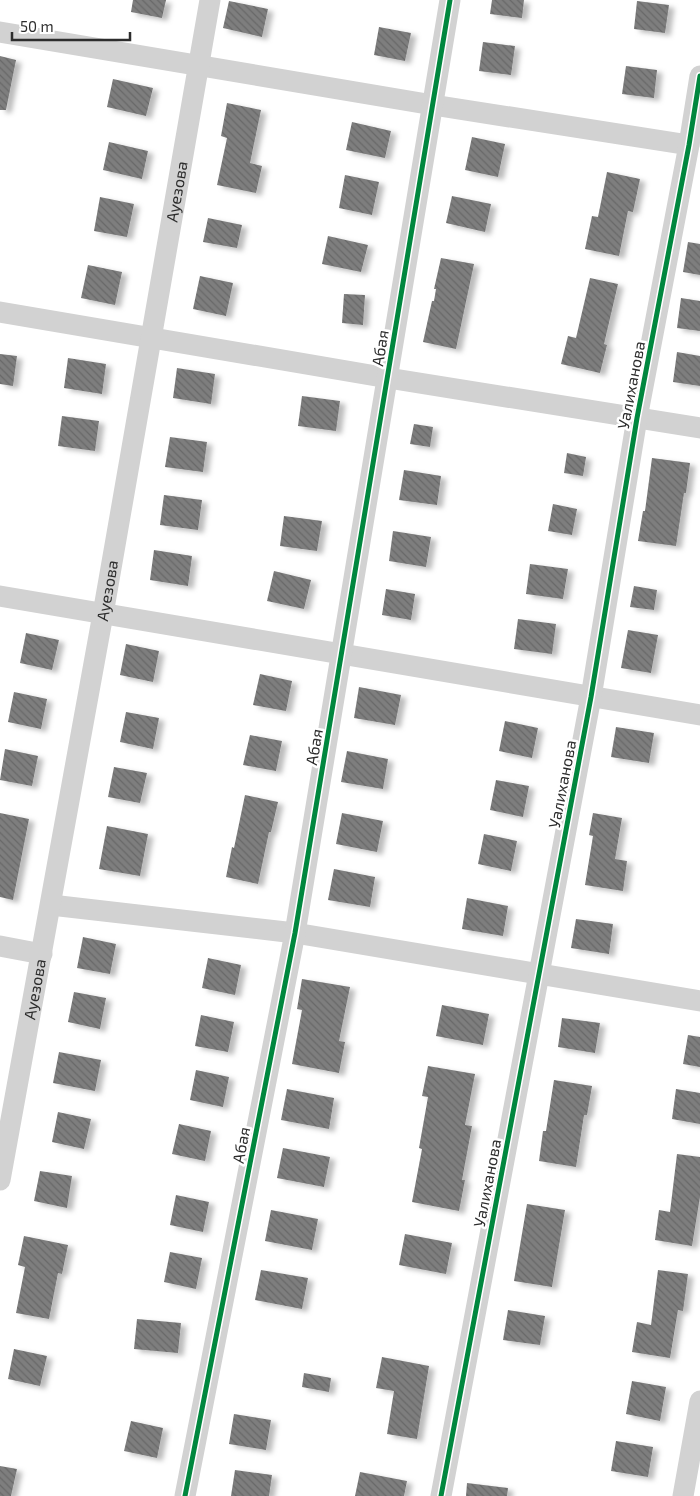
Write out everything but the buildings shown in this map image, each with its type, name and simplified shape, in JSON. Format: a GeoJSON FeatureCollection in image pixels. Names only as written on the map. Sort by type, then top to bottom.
{"type":"FeatureCollection","features":[{"type":"Feature","properties":{"kind":"street","name":"Ауезова"},"geometry":{"type":"LineString","coordinates":[[0,1180],[103,614],[210,0]]}},
{"type":"Feature","properties":{"kind":"street","name":"Абая"},"geometry":{"type":"LineString","coordinates":[[186,1496],[295,933],[450,0]]}},
{"type":"Feature","properties":{"kind":"street"},"geometry":{"type":"LineString","coordinates":[[0,32],[433,105],[690,145]]}},
{"type":"Feature","properties":{"kind":"street","name":"Уалиханова"},"geometry":{"type":"LineString","coordinates":[[441,1496],[591,697],[637,418],[690,145],[700,76]]}},
{"type":"Feature","properties":{"kind":"street"},"geometry":{"type":"LineString","coordinates":[[0,312],[388,378],[700,428]]}},
{"type":"Feature","properties":{"kind":"street"},"geometry":{"type":"LineString","coordinates":[[0,596],[700,715]]}},
{"type":"Feature","properties":{"kind":"street"},"geometry":{"type":"LineString","coordinates":[[51,905],[295,933],[700,1001]]}},
{"type":"Feature","properties":{"kind":"street"},"geometry":{"type":"LineString","coordinates":[[0,946],[42,954]]}},
{"type":"Feature","properties":{"kind":"street"},"geometry":{"type":"LineString","coordinates":[[683,1496],[700,1401]]}},
{"type":"Feature","properties":{"kind":"cycle path"},"geometry":{"type":"LineString","coordinates":[[185,1496],[295,933],[450,0]]}},
{"type":"Feature","properties":{"kind":"cycle path"},"geometry":{"type":"LineString","coordinates":[[441,1496],[591,697],[637,418],[689,145],[700,76]]}}]}
